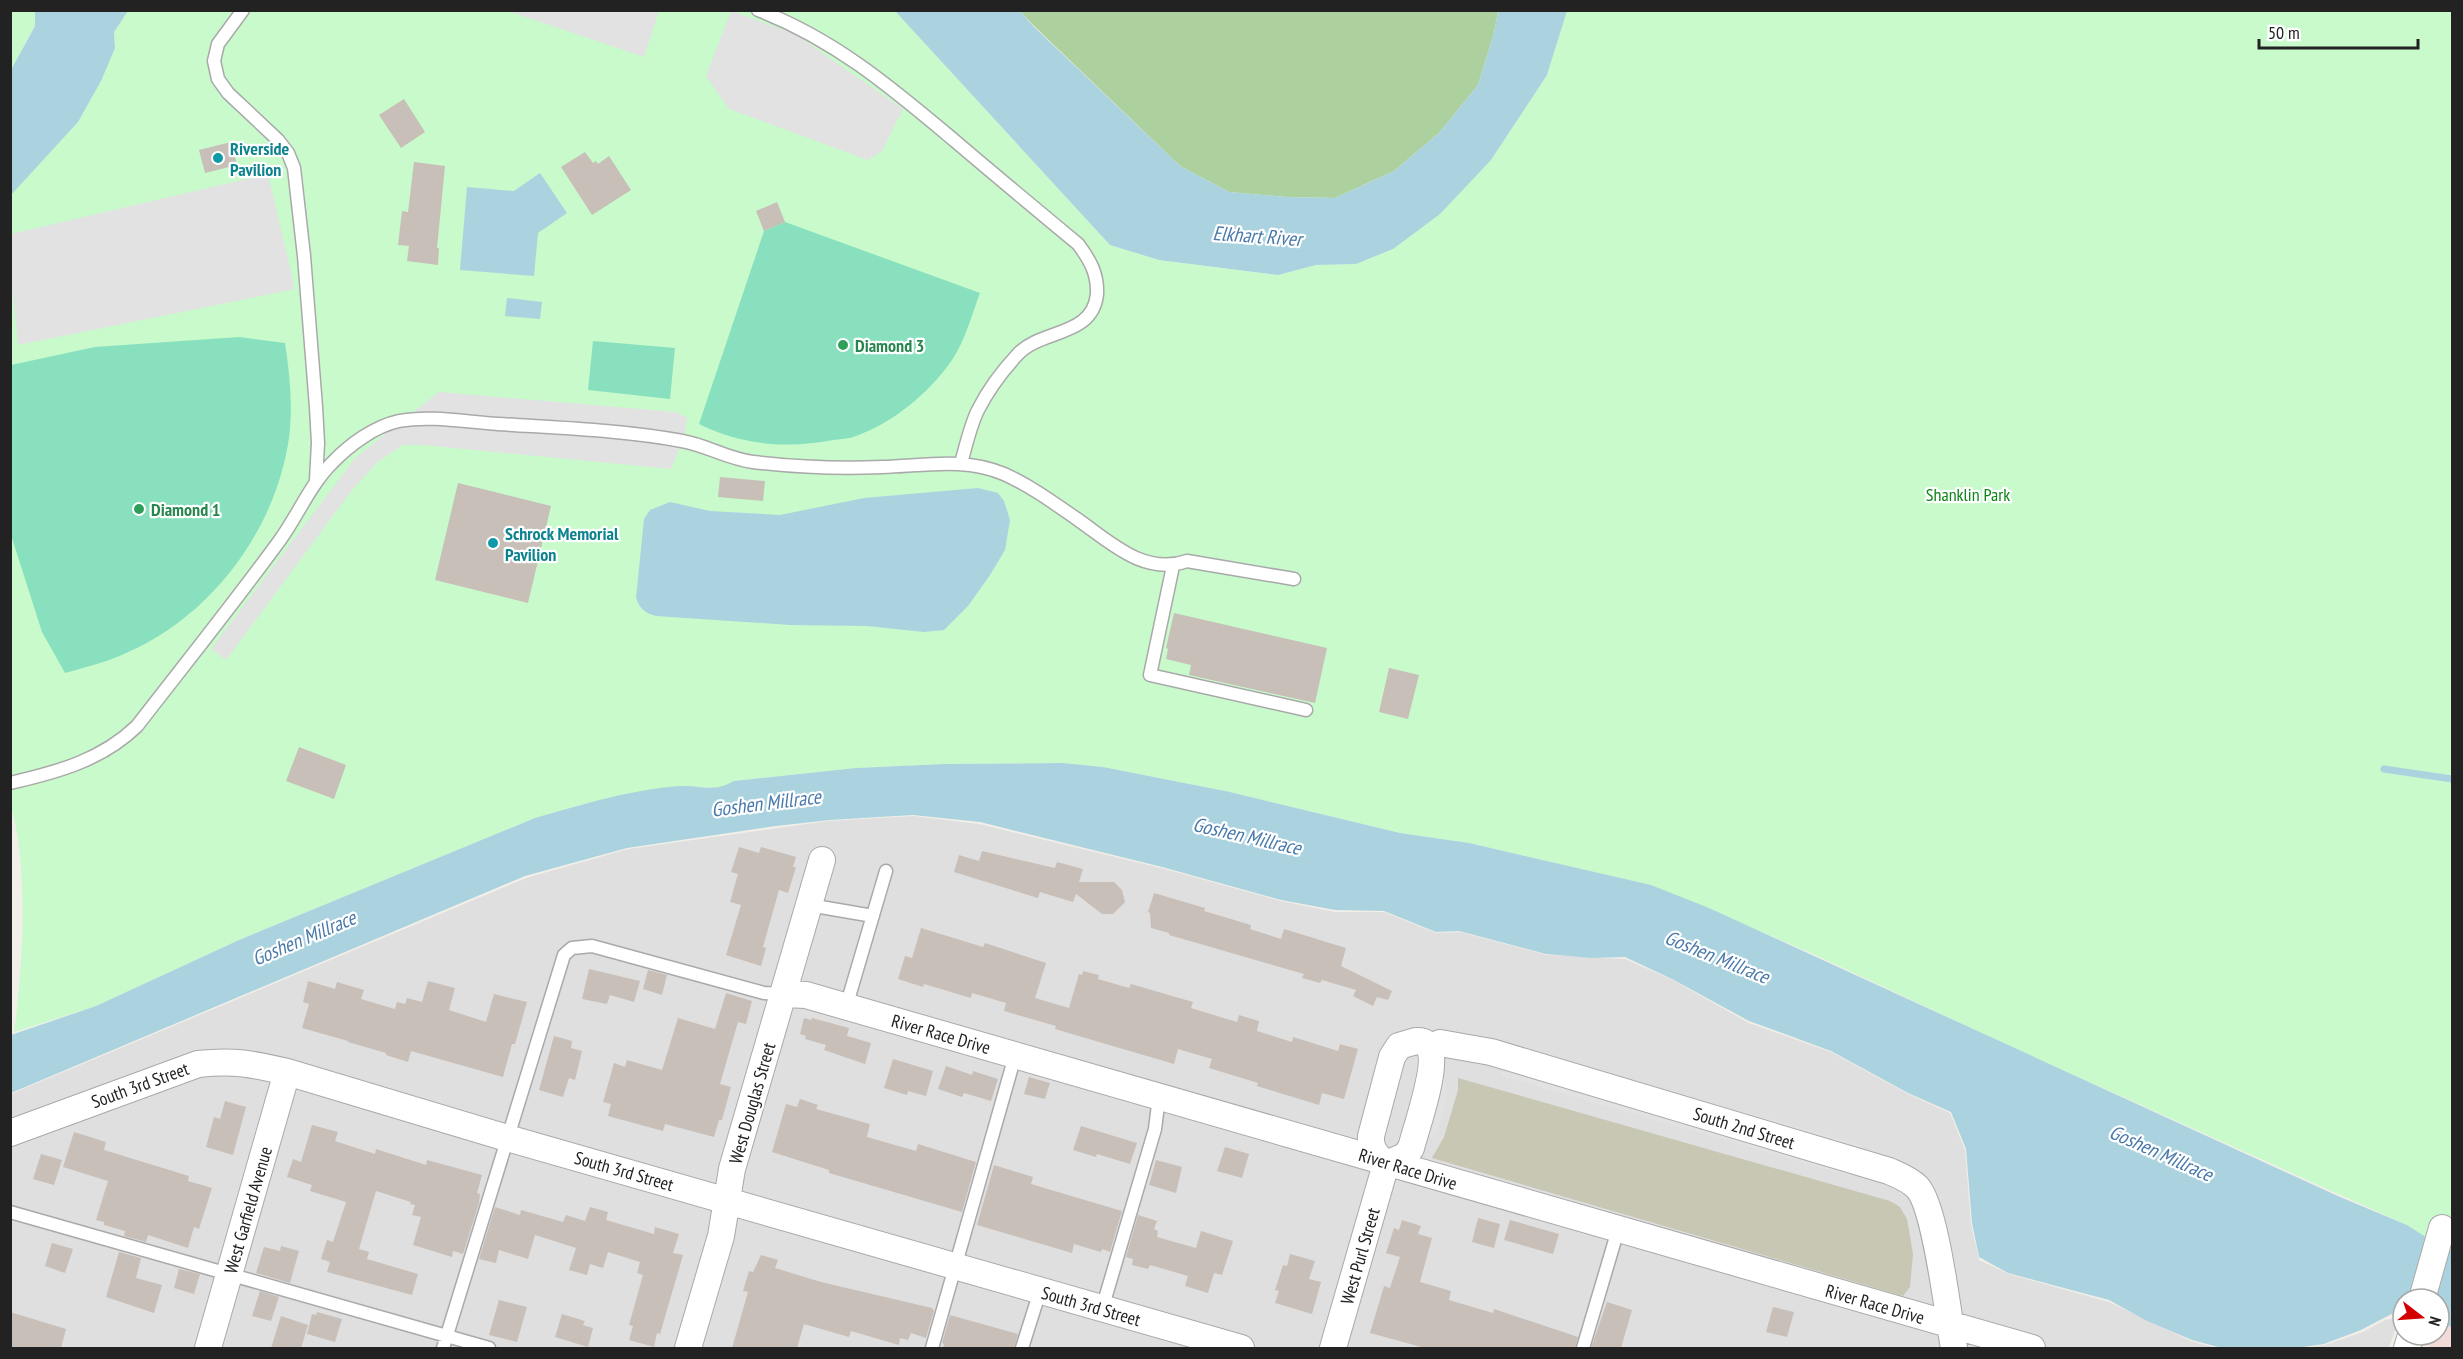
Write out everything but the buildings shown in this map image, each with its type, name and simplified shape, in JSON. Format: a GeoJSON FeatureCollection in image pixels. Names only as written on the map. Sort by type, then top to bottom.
{"type":"FeatureCollection","features":[{"type":"Feature","properties":{"kind":"street","name":"West Douglas Street"},"geometry":{"type":"LineString","coordinates":[[688,1348],[721,1236],[732,1169],[822,860]]}},
{"type":"Feature","properties":{"kind":"street","name":"River Race Drive"},"geometry":{"type":"LineString","coordinates":[[784,994],[806,995],[1618,1230],[1952,1337],[2032,1348]]}},
{"type":"Feature","properties":{"kind":"street","name":"South 2nd Street"},"geometry":{"type":"LineString","coordinates":[[1386,1164],[1370,1145],[1392,1057],[1399,1046],[1407,1042],[1425,1042],[1430,1047],[1440,1043],[1491,1052],[1888,1171],[1906,1178],[1918,1187],[1931,1216],[1952,1337]]}},
{"type":"Feature","properties":{"kind":"street"},"geometry":{"type":"LineString","coordinates":[[1386,1164],[1405,1156],[1411,1148],[1432,1066],[1430,1047]]}},
{"type":"Feature","properties":{"kind":"street","name":"South 3rd Street"},"geometry":{"type":"LineString","coordinates":[[10,1133],[198,1064],[227,1061],[288,1072],[507,1138],[1239,1348]]}},
{"type":"Feature","properties":{"kind":"street","name":"West Garfield Avenue"},"geometry":{"type":"LineString","coordinates":[[208,1348],[288,1072]]}},
{"type":"Feature","properties":{"kind":"street","name":"West Purl Street"},"geometry":{"type":"LineString","coordinates":[[1333,1348],[1386,1164]]}},
{"type":"Feature","properties":{"kind":"street"},"geometry":{"type":"LineString","coordinates":[[2426,1287],[2441,1235]]}},
{"type":"Feature","properties":{"kind":"lane"},"geometry":{"type":"LineString","coordinates":[[243,10],[218,44],[214,61],[218,79],[228,93],[278,140],[288,153],[294,168],[304,256],[316,407],[318,443],[316,480]]}},
{"type":"Feature","properties":{"kind":"lane"},"geometry":{"type":"LineString","coordinates":[[758,10],[795,24],[855,61],[911,104],[1078,244],[1091,260],[1097,289],[1096,302],[1090,313],[1080,324],[1044,337],[1020,351],[1001,373],[978,411],[961,463]]}},
{"type":"Feature","properties":{"kind":"lane"},"geometry":{"type":"LineString","coordinates":[[10,783],[92,759],[110,749],[137,726],[294,521],[316,480],[333,461],[376,429],[399,421],[440,420],[580,430],[685,441],[740,460],[798,467],[880,468],[961,463],[983,465],[1007,475],[1049,500],[1130,557],[1173,566],[1187,561],[1294,579]]}},
{"type":"Feature","properties":{"kind":"lane"},"geometry":{"type":"LineString","coordinates":[[1173,566],[1150,675],[1306,710]]}},
{"type":"Feature","properties":{"kind":"lane"},"geometry":{"type":"LineString","coordinates":[[846,1007],[886,871]]}},
{"type":"Feature","properties":{"kind":"lane"},"geometry":{"type":"LineString","coordinates":[[809,905],[873,916]]}},
{"type":"Feature","properties":{"kind":"lane"},"geometry":{"type":"LineString","coordinates":[[445,1342],[564,956],[572,948],[592,946],[764,993],[784,994]]}},
{"type":"Feature","properties":{"kind":"lane"},"geometry":{"type":"LineString","coordinates":[[932,1348],[1015,1056]]}},
{"type":"Feature","properties":{"kind":"lane"},"geometry":{"type":"LineString","coordinates":[[1102,1309],[1155,1129],[1159,1097]]}},
{"type":"Feature","properties":{"kind":"lane"},"geometry":{"type":"LineString","coordinates":[[10,1212],[229,1275],[445,1342],[489,1348]]}},
{"type":"Feature","properties":{"kind":"lane"},"geometry":{"type":"LineString","coordinates":[[1583,1348],[1618,1230]]}},
{"type":"Feature","properties":{"kind":"lane"},"geometry":{"type":"LineString","coordinates":[[1022,1348],[1040,1291]]}},
{"type":"Feature","properties":{"kind":"shaded area"},"geometry":{"type":"Polygon","coordinates":[[[505,10],[659,10],[659,11],[644,57],[505,10]]]}},
{"type":"Feature","properties":{"kind":"shaded area"},"geometry":{"type":"Polygon","coordinates":[[[731,11],[795,34],[903,109],[882,151],[868,160],[729,109],[706,76],[731,11]]]}},
{"type":"Feature","properties":{"kind":"shaded area"},"geometry":{"type":"Polygon","coordinates":[[[268,174],[295,289],[18,345],[11,279],[11,234],[268,174]]]}},
{"type":"Feature","properties":{"kind":"shaded area"},"geometry":{"type":"Polygon","coordinates":[[[439,392],[676,412],[687,418],[685,434],[671,469],[403,445],[378,462],[352,490],[226,660],[211,649],[355,458],[439,392]]]}},
{"type":"Feature","properties":{"kind":"shaded area"},"geometry":{"type":"Polygon","coordinates":[[[914,816],[979,824],[1161,868],[1281,901],[1335,912],[1384,912],[1436,933],[1460,932],[1547,955],[1625,959],[1671,979],[1749,1023],[1831,1052],[1908,1094],[1950,1113],[1965,1150],[1971,1224],[1979,1260],[2009,1274],[2109,1302],[2191,1341],[2216,1348],[11,1348],[11,1094],[526,878],[628,849],[828,821],[914,816]]]}},
{"type":"Feature","properties":{"kind":"shaded area"},"geometry":{"type":"Polygon","coordinates":[[[1490,1040],[1860,1145],[1859,1150],[1490,1040]]]}},
{"type":"Feature","properties":{"kind":"shaded area"},"geometry":{"type":"Polygon","coordinates":[[[1438,1069],[1446,1082],[1447,1094],[1437,1133],[1431,1139],[1423,1125],[1438,1069]]]}},
{"type":"Feature","properties":{"kind":"shaded area"},"geometry":{"type":"Polygon","coordinates":[[[1502,1071],[1852,1171],[1851,1176],[1501,1076],[1502,1071]]]}},
{"type":"Feature","properties":{"kind":"shaded area"},"geometry":{"type":"Polygon","coordinates":[[[1458,1078],[1890,1201],[1900,1207],[1907,1219],[1913,1254],[1910,1287],[1903,1296],[1432,1158],[1444,1137],[1458,1090],[1458,1078]]]}},
{"type":"Feature","properties":{"kind":"shaded area"},"geometry":{"type":"Polygon","coordinates":[[[2391,1319],[2389,1348],[2306,1348],[2325,1345],[2363,1332],[2391,1319]]]}},
{"type":"Feature","properties":{"kind":"shaded area"},"geometry":{"type":"Polygon","coordinates":[[[2452,1328],[2452,1348],[2429,1348],[2451,1347],[2452,1328]]]}},
{"type":"Feature","properties":{"kind":"green space"},"geometry":{"type":"Polygon","coordinates":[[[11,11],[35,11],[35,25],[11,70],[11,11]]]}},
{"type":"Feature","properties":{"kind":"green space","name":"Shanklin Park"},"geometry":{"type":"Polygon","coordinates":[[[128,11],[895,11],[1110,245],[1159,260],[1278,275],[1316,265],[1356,264],[1393,249],[1491,160],[1547,75],[1567,11],[2452,11],[2452,1250],[2440,1246],[2407,1225],[2012,1047],[1811,953],[1651,885],[1469,843],[1400,833],[1230,792],[1103,767],[1063,763],[944,764],[856,768],[734,781],[721,788],[681,786],[583,804],[535,818],[239,940],[96,1006],[14,1032],[23,917],[20,856],[10,803],[10,195],[78,121],[115,48],[114,32],[128,11]]]}},
{"type":"Feature","properties":{"kind":"green space"},"geometry":{"type":"Polygon","coordinates":[[[1020,11],[1498,11],[1494,33],[1478,85],[1439,133],[1394,171],[1335,198],[1229,192],[1180,166],[1020,11]]]}},
{"type":"Feature","properties":{"kind":"green space","name":"Diamond 3"},"geometry":{"type":"Polygon","coordinates":[[[785,222],[980,293],[957,353],[943,372],[897,415],[853,437],[816,443],[764,443],[731,437],[699,424],[764,231],[785,222]]]}},
{"type":"Feature","properties":{"kind":"green space","name":"Diamond 1"},"geometry":{"type":"Polygon","coordinates":[[[239,337],[285,343],[290,391],[289,438],[281,474],[269,508],[252,540],[231,570],[207,598],[180,622],[150,641],[117,657],[65,673],[42,632],[11,535],[11,365],[95,347],[239,337]]]}},
{"type":"Feature","properties":{"kind":"green space"},"geometry":{"type":"Polygon","coordinates":[[[593,341],[675,348],[670,399],[588,390],[593,341]]]}},
{"type":"Feature","properties":{"kind":"water"},"geometry":{"type":"Polygon","coordinates":[[[35,11],[128,11],[114,32],[115,48],[101,81],[78,122],[11,195],[11,70],[35,26],[35,11]]]}},
{"type":"Feature","properties":{"kind":"water","name":"Elkhart River"},"geometry":{"type":"Polygon","coordinates":[[[895,11],[1020,11],[1180,166],[1229,192],[1335,198],[1394,171],[1439,133],[1478,85],[1494,33],[1498,11],[1567,11],[1547,75],[1491,160],[1440,214],[1393,249],[1356,264],[1316,265],[1278,275],[1159,260],[1110,245],[895,11]]]}},
{"type":"Feature","properties":{"kind":"water"},"geometry":{"type":"Polygon","coordinates":[[[540,173],[567,213],[538,233],[534,276],[460,270],[467,187],[514,191],[540,173]]]}},
{"type":"Feature","properties":{"kind":"water"},"geometry":{"type":"Polygon","coordinates":[[[507,298],[542,302],[540,319],[505,316],[507,298]]]}},
{"type":"Feature","properties":{"kind":"water"},"geometry":{"type":"Polygon","coordinates":[[[978,488],[998,493],[1004,501],[1010,520],[1005,550],[968,606],[944,630],[924,632],[867,626],[790,625],[656,616],[643,610],[636,598],[644,519],[650,510],[670,502],[710,511],[780,515],[864,498],[978,488]]]}},
{"type":"Feature","properties":{"kind":"water","name":"Goshen Millrace"},"geometry":{"type":"Polygon","coordinates":[[[1063,763],[1103,767],[1230,792],[1400,833],[1469,843],[1651,885],[1709,908],[2340,1197],[2407,1225],[2440,1246],[2452,1250],[2452,1328],[2451,1287],[2391,1287],[2391,1314],[2361,1330],[2324,1344],[2296,1348],[2222,1348],[2192,1340],[2145,1320],[2109,1300],[2008,1273],[1979,1257],[1972,1223],[1966,1149],[1951,1112],[1908,1093],[1831,1051],[1749,1021],[1672,979],[1625,957],[1591,958],[1546,954],[1459,931],[1436,932],[1384,911],[1335,910],[1281,900],[1162,867],[980,822],[913,815],[776,826],[627,848],[525,876],[11,1093],[11,1035],[96,1006],[239,940],[535,818],[644,790],[680,786],[714,788],[734,781],[856,768],[944,764],[1063,763]]]}},
{"type":"Feature","properties":{"kind":"waterway"},"geometry":{"type":"LineString","coordinates":[[2384,769],[2452,779]]}},
{"type":"Feature","properties":{"kind":"place","name":"Riverside Pavilion"},"geometry":{"type":"Point","coordinates":[218,158]}},
{"type":"Feature","properties":{"kind":"place","name":"Diamond 3"},"geometry":{"type":"Point","coordinates":[843,345]}},
{"type":"Feature","properties":{"kind":"place","name":"Diamond 1"},"geometry":{"type":"Point","coordinates":[139,509]}},
{"type":"Feature","properties":{"kind":"place","name":"Schrock Memorial Pavilion"},"geometry":{"type":"Point","coordinates":[493,543]}}]}
